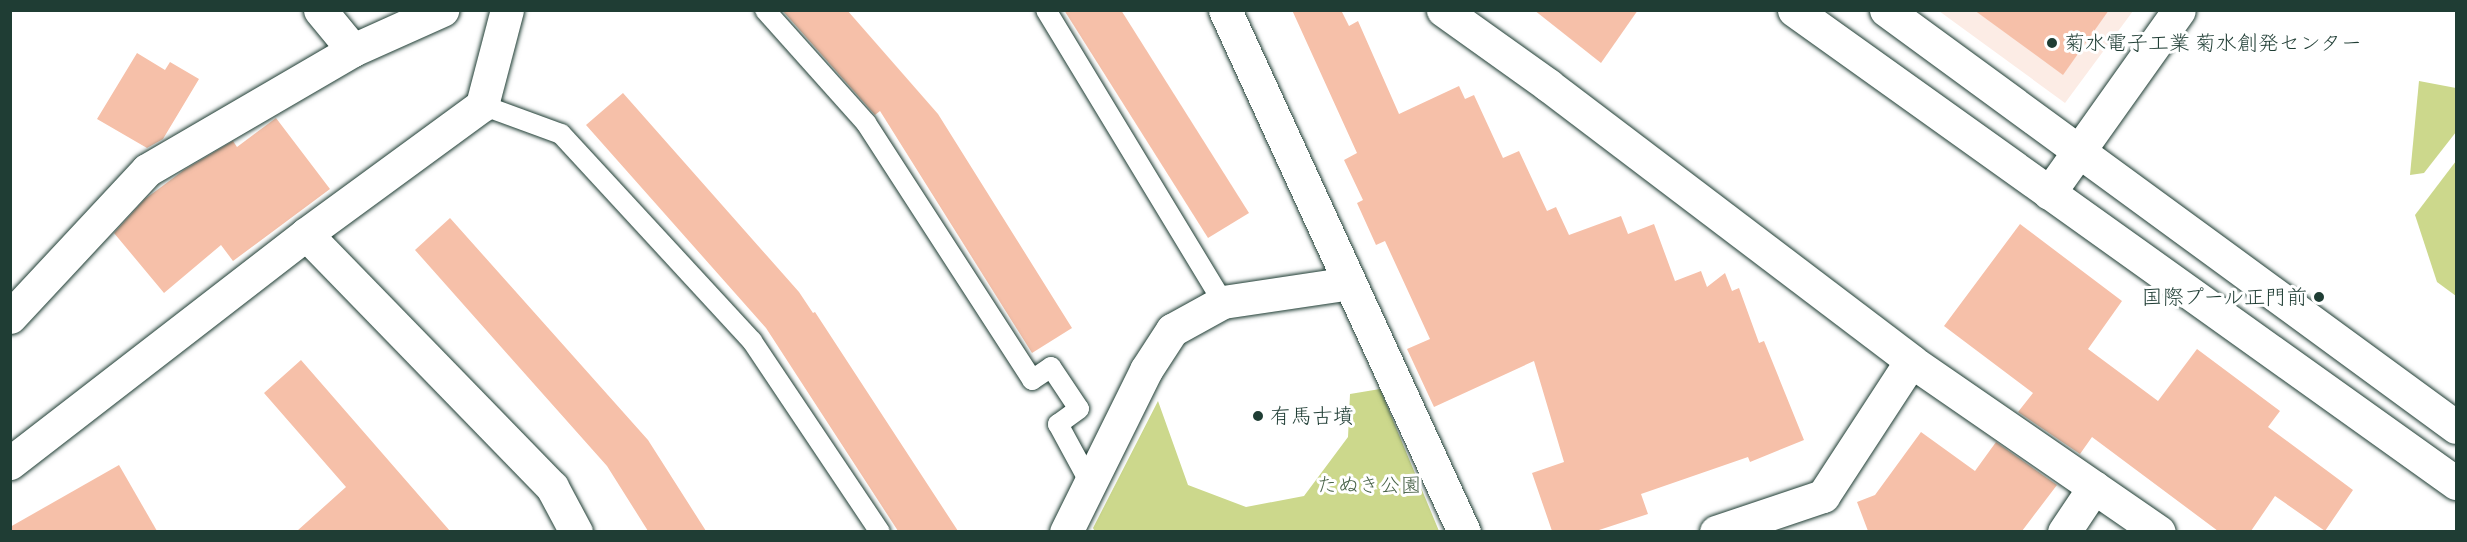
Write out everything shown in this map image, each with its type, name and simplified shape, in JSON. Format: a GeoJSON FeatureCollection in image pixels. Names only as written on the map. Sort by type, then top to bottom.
{"type":"FeatureCollection","features":[{"type":"Feature","properties":{"kind":"street"},"geometry":{"type":"LineString","coordinates":[[320,10],[353,50]]}},
{"type":"Feature","properties":{"kind":"street"},"geometry":{"type":"LineString","coordinates":[[10,317],[147,170],[353,50],[442,10]]}},
{"type":"Feature","properties":{"kind":"street"},"geometry":{"type":"LineString","coordinates":[[10,463],[306,234],[482,105],[507,10]]}},
{"type":"Feature","properties":{"kind":"street"},"geometry":{"type":"LineString","coordinates":[[1225,10],[1464,531]]}},
{"type":"Feature","properties":{"kind":"street"},"geometry":{"type":"LineString","coordinates":[[1443,10],[1548,85],[1911,361],[2159,531]]}},
{"type":"Feature","properties":{"kind":"street"},"geometry":{"type":"LineString","coordinates":[[1794,10],[2457,483]]}},
{"type":"Feature","properties":{"kind":"street"},"geometry":{"type":"LineString","coordinates":[[1886,10],[2457,427]]}},
{"type":"Feature","properties":{"kind":"street"},"geometry":{"type":"LineString","coordinates":[[2049,192],[2179,10]]}},
{"type":"Feature","properties":{"kind":"street"},"geometry":{"type":"LineString","coordinates":[[306,234],[552,487],[574,531]]}},
{"type":"Feature","properties":{"kind":"street"},"geometry":{"type":"LineString","coordinates":[[1074,526],[1090,483],[1146,370],[1172,330],[1223,302],[1350,283]]}},
{"type":"Feature","properties":{"kind":"street"},"geometry":{"type":"LineString","coordinates":[[1716,531],[1823,496],[1911,361]]}},
{"type":"Feature","properties":{"kind":"street"},"geometry":{"type":"LineString","coordinates":[[2064,531],[2094,487]]}},
{"type":"Feature","properties":{"kind":"lane"},"geometry":{"type":"LineString","coordinates":[[765,10],[866,123],[1032,380],[1051,367],[1079,409],[1058,424],[1090,483]]}},
{"type":"Feature","properties":{"kind":"lane"},"geometry":{"type":"LineString","coordinates":[[1046,10],[1223,302]]}},
{"type":"Feature","properties":{"kind":"lane"},"geometry":{"type":"LineString","coordinates":[[482,105],[561,134],[752,341],[880,531]]}},
{"type":"Feature","properties":{"kind":"shaded area"},"geometry":{"type":"Polygon","coordinates":[[[1939,11],[2133,11],[2065,103],[1939,11]]]}},
{"type":"Feature","properties":{"kind":"green space"},"geometry":{"type":"Polygon","coordinates":[[[2419,81],[2456,88],[2456,132],[2424,173],[2410,175],[2419,81]]]}},
{"type":"Feature","properties":{"kind":"green space"},"geometry":{"type":"Polygon","coordinates":[[[2456,161],[2456,296],[2437,282],[2415,215],[2456,161]]]}},
{"type":"Feature","properties":{"kind":"green space","name":"たぬき公園"},"geometry":{"type":"Polygon","coordinates":[[[1380,389],[1439,531],[1095,532],[1093,528],[1158,401],[1188,485],[1246,507],[1304,496],[1348,437],[1350,394],[1380,389]]]}},
{"type":"Feature","properties":{"kind":"building"},"geometry":{"type":"Polygon","coordinates":[[[782,10],[847,10],[938,114],[1072,328],[1032,353],[880,111],[875,115],[782,10]]]}},
{"type":"Feature","properties":{"kind":"building"},"geometry":{"type":"Polygon","coordinates":[[[1064,10],[1121,10],[1249,213],[1208,238],[1064,10]]]}},
{"type":"Feature","properties":{"kind":"building"},"geometry":{"type":"Polygon","coordinates":[[[1292,10],[1341,10],[1349,26],[1358,21],[1399,114],[1459,86],[1465,99],[1474,95],[1503,158],[1519,151],[1547,211],[1556,207],[1569,235],[1621,216],[1628,234],[1654,224],[1675,281],[1701,271],[1707,287],[1725,273],[1732,291],[1739,288],[1759,343],[1764,341],[1804,440],[1750,462],[1748,457],[1641,494],[1648,514],[1596,531],[1552,531],[1532,473],[1564,462],[1534,361],[1434,407],[1407,349],[1430,339],[1385,241],[1376,245],[1357,203],[1363,200],[1344,160],[1357,153],[1292,10]]]}},
{"type":"Feature","properties":{"kind":"building"},"geometry":{"type":"Polygon","coordinates":[[[1534,10],[1638,10],[1601,63],[1534,10]]]}},
{"type":"Feature","properties":{"kind":"building","name":"菊水電子工業 菊水創発センター"},"geometry":{"type":"Polygon","coordinates":[[[1974,10],[2109,10],[2063,75],[1974,10]]]}},
{"type":"Feature","properties":{"kind":"building"},"geometry":{"type":"Polygon","coordinates":[[[137,53],[165,70],[170,62],[199,79],[163,139],[147,148],[97,119],[137,53]]]}},
{"type":"Feature","properties":{"kind":"building"},"geometry":{"type":"Polygon","coordinates":[[[623,93],[799,292],[813,313],[815,312],[958,531],[898,531],[766,328],[586,125],[623,93]]]}},
{"type":"Feature","properties":{"kind":"building"},"geometry":{"type":"Polygon","coordinates":[[[276,118],[330,189],[233,261],[221,245],[164,293],[114,233],[145,199],[184,170],[233,141],[237,147],[276,118]]]}},
{"type":"Feature","properties":{"kind":"building"},"geometry":{"type":"Polygon","coordinates":[[[450,218],[648,440],[706,531],[648,531],[607,466],[415,250],[450,218]]]}},
{"type":"Feature","properties":{"kind":"building"},"geometry":{"type":"Polygon","coordinates":[[[2020,224],[2122,301],[2088,349],[2158,401],[2197,349],[2280,411],[2268,427],[2353,490],[2325,531],[2275,496],[2251,531],[2218,531],[2092,437],[2080,454],[2018,412],[2033,393],[1944,326],[2020,224]]]}},
{"type":"Feature","properties":{"kind":"building"},"geometry":{"type":"Polygon","coordinates":[[[301,360],[450,531],[297,531],[346,487],[264,393],[301,360]]]}},
{"type":"Feature","properties":{"kind":"building"},"geometry":{"type":"Polygon","coordinates":[[[1921,432],[1975,471],[1996,442],[2057,485],[2022,531],[1868,531],[1857,502],[1875,495],[1921,432]]]}},
{"type":"Feature","properties":{"kind":"building"},"geometry":{"type":"Polygon","coordinates":[[[119,465],[157,531],[10,531],[10,527],[119,465]]]}},
{"type":"Feature","properties":{"kind":"place","name":"菊水電子工業 菊水創発センター"},"geometry":{"type":"Point","coordinates":[2052,43]}},
{"type":"Feature","properties":{"kind":"place","name":"国際プール正門前"},"geometry":{"type":"Point","coordinates":[2319,297]}},
{"type":"Feature","properties":{"kind":"place","name":"有馬古墳"},"geometry":{"type":"Point","coordinates":[1258,416]}}]}
